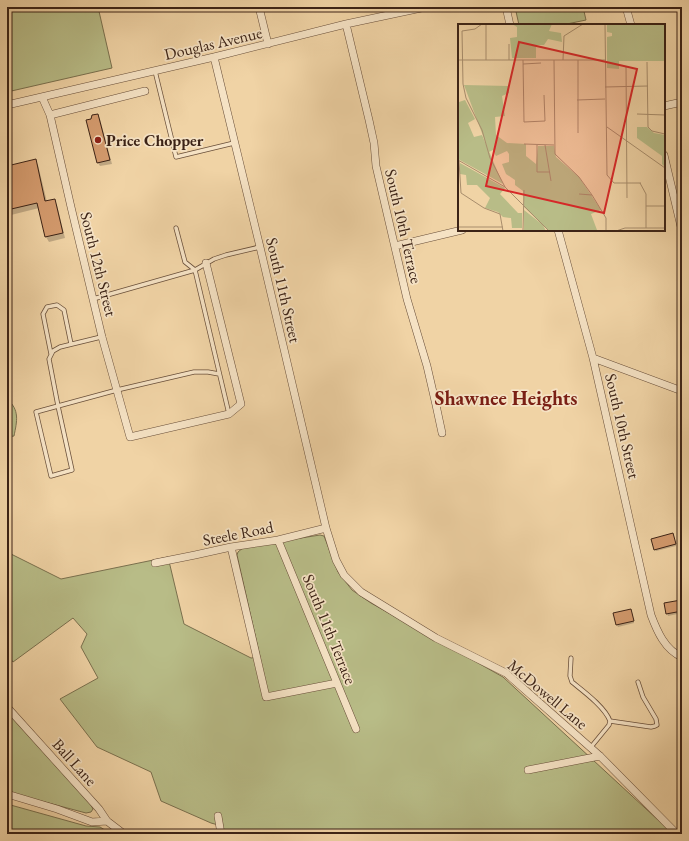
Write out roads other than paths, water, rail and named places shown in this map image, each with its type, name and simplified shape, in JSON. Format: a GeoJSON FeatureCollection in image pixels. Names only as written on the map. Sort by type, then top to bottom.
{"type":"FeatureCollection","features":[{"type":"Feature","properties":{"kind":"street"},"geometry":{"type":"LineString","coordinates":[[259,7],[268,44]]}},
{"type":"Feature","properties":{"kind":"street","name":"Douglas Avenue"},"geometry":{"type":"LineString","coordinates":[[7,105],[214,57],[346,24],[426,7]]}},
{"type":"Feature","properties":{"kind":"street"},"geometry":{"type":"LineString","coordinates":[[506,7],[510,24]]}},
{"type":"Feature","properties":{"kind":"street"},"geometry":{"type":"LineString","coordinates":[[626,7],[631,24]]}},
{"type":"Feature","properties":{"kind":"street","name":"South 10th Terrace"},"geometry":{"type":"LineString","coordinates":[[346,24],[374,143],[376,166],[394,246],[407,299],[427,366],[442,433]]}},
{"type":"Feature","properties":{"kind":"street","name":"South 11th Street"},"geometry":{"type":"LineString","coordinates":[[214,57],[326,528]]}},
{"type":"Feature","properties":{"kind":"street"},"geometry":{"type":"LineString","coordinates":[[50,115],[145,91]]}},
{"type":"Feature","properties":{"kind":"street","name":"South 12th Street"},"geometry":{"type":"LineString","coordinates":[[42,97],[50,115],[102,336],[130,437],[229,414]]}},
{"type":"Feature","properties":{"kind":"street"},"geometry":{"type":"LineString","coordinates":[[665,106],[682,102]]}},
{"type":"Feature","properties":{"kind":"street"},"geometry":{"type":"LineString","coordinates":[[665,159],[682,231]]}},
{"type":"Feature","properties":{"kind":"street"},"geometry":{"type":"LineString","coordinates":[[394,246],[458,231]]}},
{"type":"Feature","properties":{"kind":"street","name":"South 10th Street"},"geometry":{"type":"LineString","coordinates":[[558,231],[593,358],[651,615],[656,630],[664,642],[682,657]]}},
{"type":"Feature","properties":{"kind":"street"},"geometry":{"type":"LineString","coordinates":[[206,263],[241,404],[229,414]]}},
{"type":"Feature","properties":{"kind":"street"},"geometry":{"type":"LineString","coordinates":[[593,358],[682,390]]}},
{"type":"Feature","properties":{"kind":"street","name":"Steele Road"},"geometry":{"type":"LineString","coordinates":[[155,563],[231,547],[278,540],[326,528]]}},
{"type":"Feature","properties":{"kind":"street","name":"McDowell Lane"},"geometry":{"type":"LineString","coordinates":[[326,528],[336,560],[344,575],[361,592],[436,638],[506,673],[591,747],[677,834]]}},
{"type":"Feature","properties":{"kind":"street","name":"South 11th Terrace"},"geometry":{"type":"LineString","coordinates":[[278,540],[356,729]]}},
{"type":"Feature","properties":{"kind":"street"},"geometry":{"type":"LineString","coordinates":[[231,547],[266,697],[337,683]]}},
{"type":"Feature","properties":{"kind":"street","name":"Ball Lane"},"geometry":{"type":"LineString","coordinates":[[7,707],[99,809],[107,822],[124,834]]}},
{"type":"Feature","properties":{"kind":"street"},"geometry":{"type":"LineString","coordinates":[[528,770],[600,756]]}},
{"type":"Feature","properties":{"kind":"street"},"geometry":{"type":"LineString","coordinates":[[7,794],[57,809],[92,822],[107,822]]}},
{"type":"Feature","properties":{"kind":"street"},"geometry":{"type":"LineString","coordinates":[[218,816],[221,834]]}},
{"type":"Feature","properties":{"kind":"lane"},"geometry":{"type":"LineString","coordinates":[[155,71],[176,157],[234,143]]}},
{"type":"Feature","properties":{"kind":"lane"},"geometry":{"type":"LineString","coordinates":[[176,228],[185,262],[195,270],[229,414]]}},
{"type":"Feature","properties":{"kind":"lane"},"geometry":{"type":"LineString","coordinates":[[93,299],[195,270],[214,259],[260,247]]}},
{"type":"Feature","properties":{"kind":"lane"},"geometry":{"type":"LineString","coordinates":[[51,355],[43,314],[47,307],[57,305],[64,310],[71,344]]}},
{"type":"Feature","properties":{"kind":"lane"},"geometry":{"type":"LineString","coordinates":[[102,336],[60,346],[53,351],[49,359],[58,406],[72,470],[51,476],[36,412],[58,406],[117,390],[194,372],[219,374]]}},
{"type":"Feature","properties":{"kind":"lane"},"geometry":{"type":"LineString","coordinates":[[571,658],[570,676],[572,682],[602,708],[608,715],[610,721],[609,725],[591,747]]}},
{"type":"Feature","properties":{"kind":"lane"},"geometry":{"type":"LineString","coordinates":[[610,721],[651,727],[657,725],[656,720],[643,697],[638,682]]}},
{"type":"Feature","properties":{"kind":"place","name":"Price Chopper"},"geometry":{"type":"Point","coordinates":[98,140]}},
{"type":"Feature","properties":{"kind":"district","name":"Shawnee Heights"},"geometry":{"type":"Point","coordinates":[506,398]}}]}
